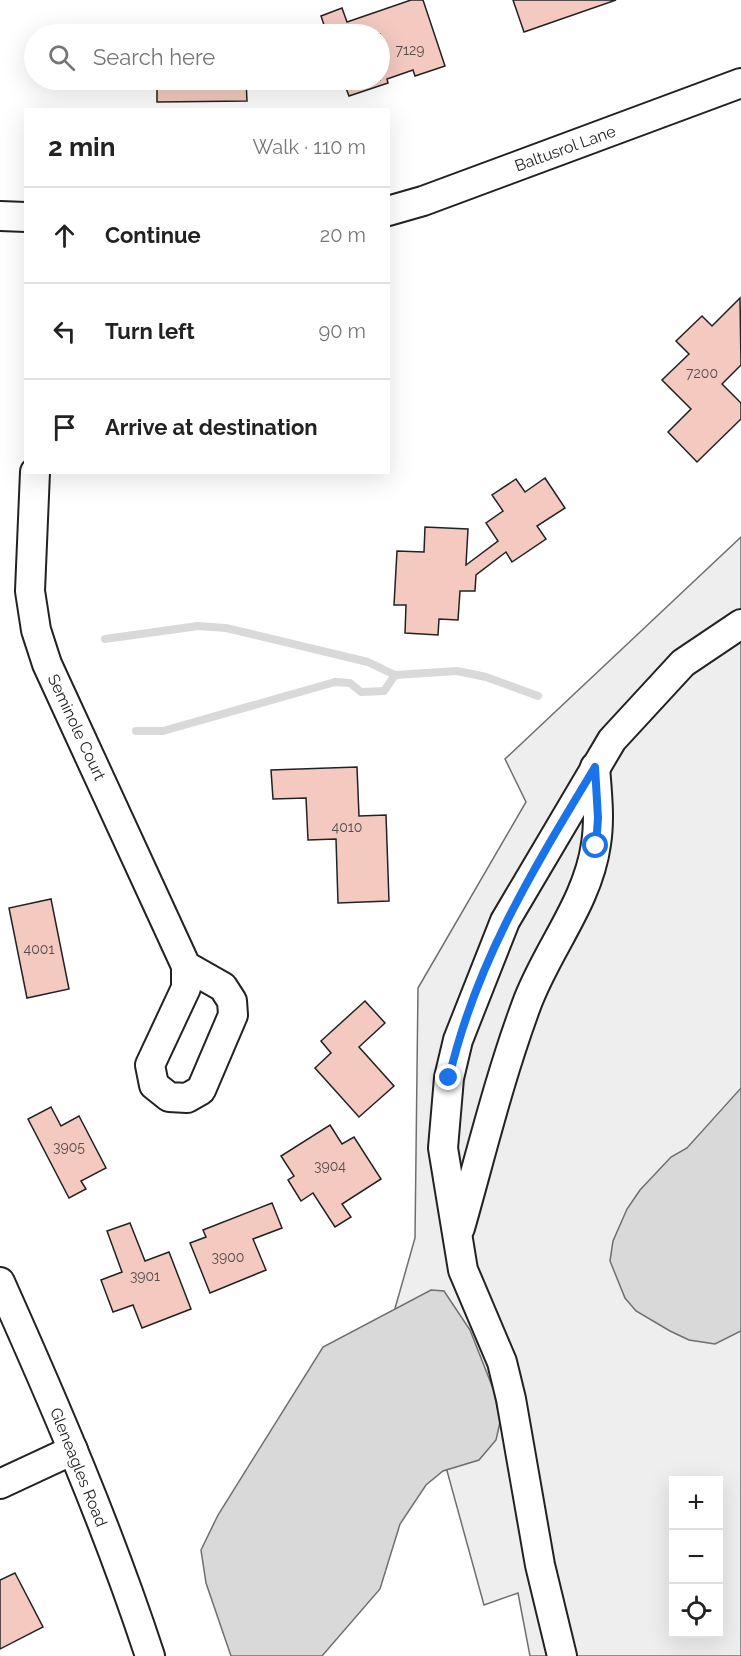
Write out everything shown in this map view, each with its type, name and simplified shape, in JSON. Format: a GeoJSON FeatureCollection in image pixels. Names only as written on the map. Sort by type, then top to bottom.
{"type":"FeatureCollection","features":[{"type":"Feature","properties":{"kind":"street","name":"Baltusrol Lane"},"geometry":{"type":"LineString","coordinates":[[390,210],[423,201],[741,83]]}},
{"type":"Feature","properties":{"kind":"street"},"geometry":{"type":"LineString","coordinates":[[0,216],[24,217]]}},
{"type":"Feature","properties":{"kind":"street","name":"Seminole Court"},"geometry":{"type":"LineString","coordinates":[[35,474],[30,591],[36,630],[48,664],[186,966]]}},
{"type":"Feature","properties":{"kind":"street"},"geometry":{"type":"LineString","coordinates":[[562,1656],[540,1565],[511,1399],[502,1362],[463,1270],[443,1148],[446,1100],[458,1040],[505,921],[595,767],[612,740],[668,677],[683,663],[741,624]]}},
{"type":"Feature","properties":{"kind":"street"},"geometry":{"type":"LineString","coordinates":[[457,1239],[516,1032],[527,1002],[589,874],[596,846],[598,818],[595,767]]}},
{"type":"Feature","properties":{"kind":"street","name":"Gleneagles Road"},"geometry":{"type":"LineString","coordinates":[[0,1282],[73,1450],[150,1656]]}},
{"type":"Feature","properties":{"kind":"street"},"geometry":{"type":"LineString","coordinates":[[0,1484],[73,1450]]}},
{"type":"Feature","properties":{"kind":"shaded area"},"geometry":{"type":"Polygon","coordinates":[[[741,537],[741,1656],[530,1656],[518,1593],[484,1605],[441,1449],[371,1393],[415,1238],[418,988],[526,802],[505,759],[741,537]]]}},
{"type":"Feature","properties":{"kind":"shaded area"},"geometry":{"type":"Polygon","coordinates":[[[741,1088],[741,1331],[715,1344],[689,1340],[636,1311],[625,1298],[610,1261],[613,1241],[627,1209],[640,1190],[671,1157],[687,1148],[741,1088]]]}},
{"type":"Feature","properties":{"kind":"shaded area"},"geometry":{"type":"Polygon","coordinates":[[[431,1290],[444,1291],[470,1330],[494,1391],[500,1422],[496,1440],[479,1460],[443,1471],[426,1485],[400,1524],[380,1589],[322,1656],[231,1656],[206,1583],[201,1550],[218,1515],[323,1347],[431,1290]]]}},
{"type":"Feature","properties":{"kind":"building"},"geometry":{"type":"Polygon","coordinates":[[[411,0],[423,0],[445,66],[415,76],[413,70],[390,78],[390,24],[324,24],[321,16],[342,8],[347,22],[411,0]]]}},
{"type":"Feature","properties":{"kind":"building"},"geometry":{"type":"Polygon","coordinates":[[[513,0],[616,0],[524,32],[513,0]]]}},
{"type":"Feature","properties":{"kind":"building"},"geometry":{"type":"Polygon","coordinates":[[[157,90],[246,90],[247,101],[157,102],[157,90]]]}},
{"type":"Feature","properties":{"kind":"building"},"geometry":{"type":"Polygon","coordinates":[[[347,90],[367,90],[349,96],[347,90]]]}},
{"type":"Feature","properties":{"kind":"building"},"geometry":{"type":"Polygon","coordinates":[[[740,298],[741,365],[722,384],[741,403],[741,419],[697,462],[668,432],[691,409],[662,380],[689,354],[676,341],[702,316],[712,326],[740,298]]]}},
{"type":"Feature","properties":{"kind":"building"},"geometry":{"type":"Polygon","coordinates":[[[545,478],[565,508],[537,526],[546,539],[512,562],[506,552],[476,575],[475,591],[460,591],[458,620],[439,619],[438,635],[405,633],[406,605],[394,605],[397,551],[424,552],[425,527],[468,529],[466,565],[498,541],[486,523],[503,511],[492,495],[516,479],[525,492],[545,478]]]}},
{"type":"Feature","properties":{"kind":"building"},"geometry":{"type":"Polygon","coordinates":[[[357,767],[359,816],[386,815],[389,901],[338,903],[336,839],[308,840],[306,798],[273,799],[271,770],[357,767]]]}},
{"type":"Feature","properties":{"kind":"building"},"geometry":{"type":"Polygon","coordinates":[[[51,899],[69,989],[27,998],[9,908],[51,899]]]}},
{"type":"Feature","properties":{"kind":"building"},"geometry":{"type":"Polygon","coordinates":[[[365,1001],[385,1023],[359,1047],[394,1086],[359,1117],[315,1068],[331,1053],[321,1041],[365,1001]]]}},
{"type":"Feature","properties":{"kind":"building"},"geometry":{"type":"Polygon","coordinates":[[[51,1107],[61,1126],[79,1116],[106,1168],[81,1181],[86,1189],[69,1198],[28,1119],[51,1107]]]}},
{"type":"Feature","properties":{"kind":"building"},"geometry":{"type":"Polygon","coordinates":[[[330,1125],[342,1144],[354,1137],[381,1179],[342,1204],[351,1217],[335,1227],[313,1193],[301,1201],[288,1180],[294,1176],[281,1156],[330,1125]]]}},
{"type":"Feature","properties":{"kind":"building"},"geometry":{"type":"Polygon","coordinates":[[[272,1203],[282,1228],[253,1239],[266,1270],[210,1293],[190,1243],[206,1237],[203,1230],[272,1203]]]}},
{"type":"Feature","properties":{"kind":"building"},"geometry":{"type":"Polygon","coordinates":[[[130,1223],[145,1261],[169,1252],[191,1309],[142,1328],[133,1305],[113,1312],[101,1280],[122,1272],[107,1231],[130,1223]]]}},
{"type":"Feature","properties":{"kind":"building"},"geometry":{"type":"Polygon","coordinates":[[[15,1573],[43,1627],[0,1649],[0,1580],[15,1573]]]}},
{"type":"Feature","properties":{"kind":"waterway"},"geometry":{"type":"LineString","coordinates":[[105,639],[198,626],[226,628],[368,662],[395,675],[457,671],[486,677],[538,696]]}},
{"type":"Feature","properties":{"kind":"waterway"},"geometry":{"type":"LineString","coordinates":[[136,731],[163,731],[335,682],[350,683],[361,692],[384,691],[395,675]]}},
{"type":"Feature","properties":{"kind":"route"},"geometry":{"type":"LineString","coordinates":[[449,1078],[458,1040],[505,921],[595,767],[598,818],[596,846]]}}]}
